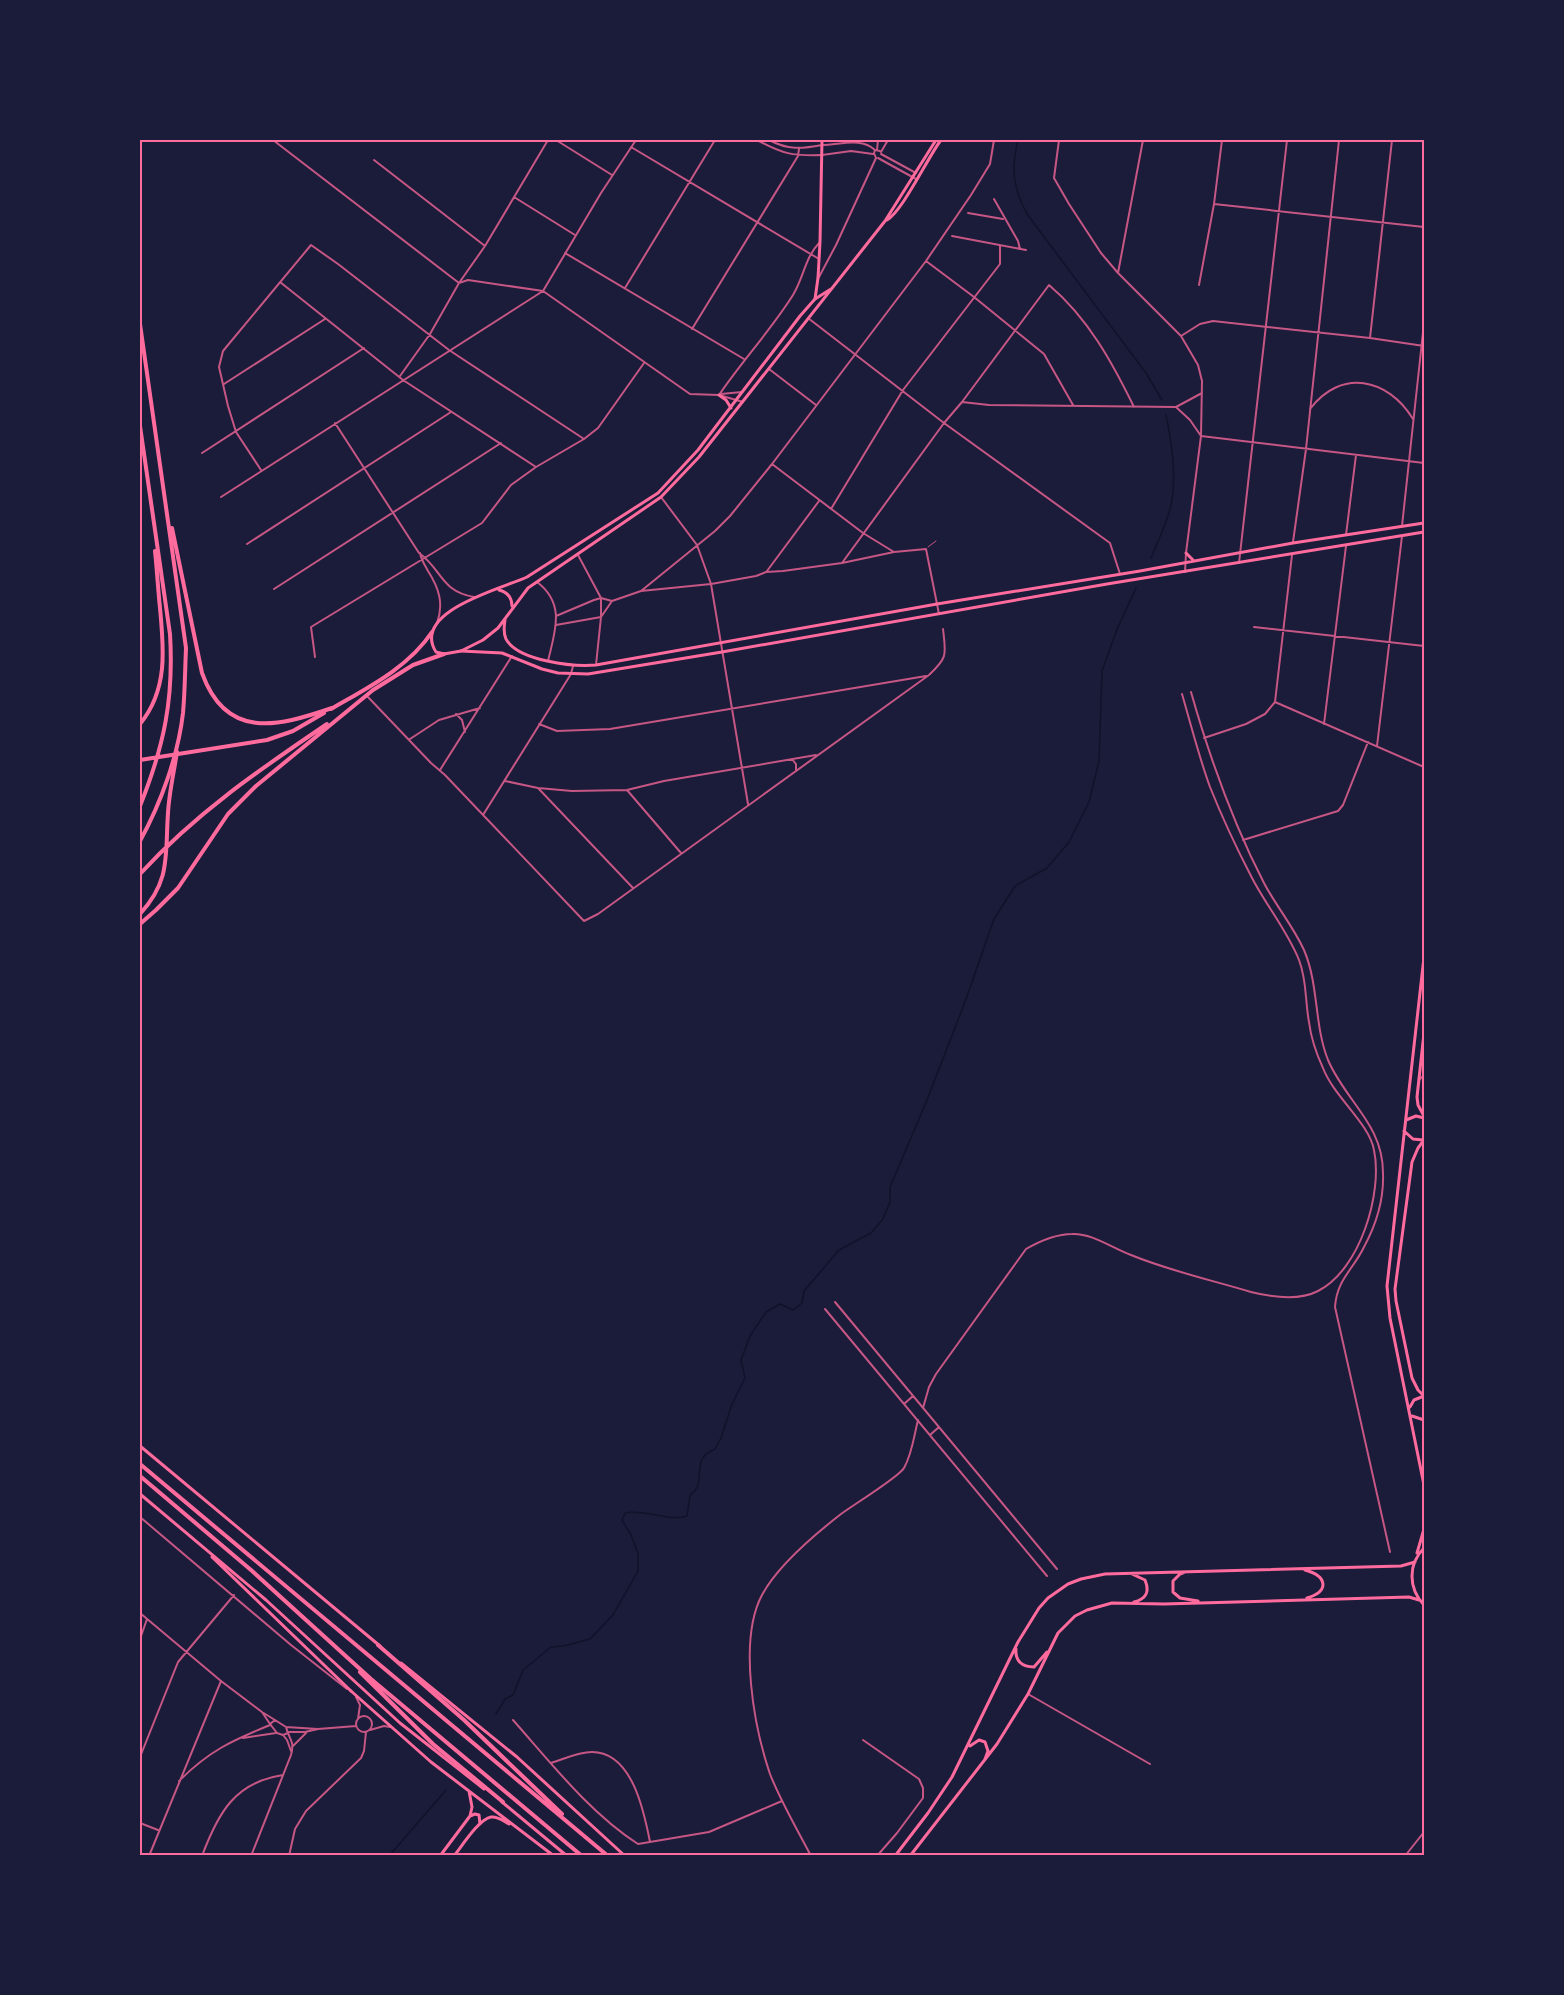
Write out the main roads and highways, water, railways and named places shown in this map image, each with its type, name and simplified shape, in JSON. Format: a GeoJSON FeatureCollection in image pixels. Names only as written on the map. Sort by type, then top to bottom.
{"type":"FeatureCollection","features":[{"type":"Feature","properties":{"kind":"highway"},"geometry":{"type":"LineString","coordinates":[[140,324],[186,648],[183,703],[168,812],[166,864],[157,892],[140,915]]}},
{"type":"Feature","properties":{"kind":"highway"},"geometry":{"type":"LineString","coordinates":[[140,426],[170,634],[171,678],[162,741],[140,806]]}},
{"type":"Feature","properties":{"kind":"highway"},"geometry":{"type":"LineString","coordinates":[[140,724],[152,706],[159,688],[164,654],[148,486]]}},
{"type":"Feature","properties":{"kind":"highway"},"geometry":{"type":"LineString","coordinates":[[166,501],[202,673],[206,686],[218,703],[236,718],[248,723],[260,724],[284,722],[332,708]]}},
{"type":"Feature","properties":{"kind":"highway"},"geometry":{"type":"LineString","coordinates":[[140,760],[267,740],[306,724],[351,698],[405,662],[417,652],[432,632]]}},
{"type":"Feature","properties":{"kind":"highway"},"geometry":{"type":"LineString","coordinates":[[140,924],[178,888],[217,829],[240,801],[366,696],[413,665],[444,654]]}},
{"type":"Feature","properties":{"kind":"highway"},"geometry":{"type":"LineString","coordinates":[[140,874],[177,836],[231,790],[348,710]]}},
{"type":"Feature","properties":{"kind":"highway"},"geometry":{"type":"LineString","coordinates":[[140,841],[158,804],[179,735]]}},
{"type":"Feature","properties":{"kind":"highway"},"geometry":{"type":"LineString","coordinates":[[140,1464],[608,1856]]}},
{"type":"Feature","properties":{"kind":"highway"},"geometry":{"type":"LineString","coordinates":[[140,1476],[251,1570],[345,1656],[582,1856]]}},
{"type":"Feature","properties":{"kind":"highway"},"geometry":{"type":"LineString","coordinates":[[378,1644],[464,1720],[578,1830]]}},
{"type":"Feature","properties":{"kind":"highway"},"geometry":{"type":"LineString","coordinates":[[345,1656],[433,1744],[503,1802]]}},
{"type":"Feature","properties":{"kind":"main road"},"geometry":{"type":"LineString","coordinates":[[814,311],[820,242],[822,140]]}},
{"type":"Feature","properties":{"kind":"main road"},"geometry":{"type":"LineString","coordinates":[[885,221],[891,218],[916,179],[916,173],[936,140]]}},
{"type":"Feature","properties":{"kind":"main road"},"geometry":{"type":"LineString","coordinates":[[461,651],[483,640],[505,620],[528,588],[661,497],[699,457],[885,221],[912,177],[941,140]]}},
{"type":"Feature","properties":{"kind":"main road"},"geometry":{"type":"LineString","coordinates":[[831,289],[815,299],[698,450],[658,493],[527,577],[458,605],[432,632],[430,640],[436,652],[444,654],[461,651],[491,651],[512,656],[542,669],[571,674],[606,672],[1107,584],[1425,532]]}},
{"type":"Feature","properties":{"kind":"main road"},"geometry":{"type":"LineString","coordinates":[[719,395],[731,408]]}},
{"type":"Feature","properties":{"kind":"main road"},"geometry":{"type":"LineString","coordinates":[[505,620],[504,633],[510,644],[525,653],[548,662],[573,666],[596,665],[937,604],[1425,522]]}},
{"type":"Feature","properties":{"kind":"main road"},"geometry":{"type":"LineString","coordinates":[[1186,553],[1195,561]]}},
{"type":"Feature","properties":{"kind":"main road"},"geometry":{"type":"LineString","coordinates":[[560,556],[564,564]]}},
{"type":"Feature","properties":{"kind":"main road"},"geometry":{"type":"LineString","coordinates":[[1107,584],[1120,580],[1120,574]]}},
{"type":"Feature","properties":{"kind":"main road"},"geometry":{"type":"LineString","coordinates":[[497,590],[511,598],[512,608]]}},
{"type":"Feature","properties":{"kind":"main road"},"geometry":{"type":"LineString","coordinates":[[1425,957],[1387,1286],[1390,1318],[1425,1485]]}},
{"type":"Feature","properties":{"kind":"main road"},"geometry":{"type":"LineString","coordinates":[[1425,1033],[1418,1105],[1425,1117]]}},
{"type":"Feature","properties":{"kind":"main road"},"geometry":{"type":"LineString","coordinates":[[1406,1120],[1416,1116],[1425,1117]]}},
{"type":"Feature","properties":{"kind":"main road"},"geometry":{"type":"LineString","coordinates":[[1404,1131],[1413,1139],[1425,1140]]}},
{"type":"Feature","properties":{"kind":"main road"},"geometry":{"type":"LineString","coordinates":[[1409,1409],[1414,1400],[1425,1396],[1418,1390],[1412,1378],[1395,1289],[1412,1162],[1418,1148],[1425,1140]]}},
{"type":"Feature","properties":{"kind":"main road"},"geometry":{"type":"LineString","coordinates":[[1410,1415],[1425,1420]]}},
{"type":"Feature","properties":{"kind":"main road"},"geometry":{"type":"LineString","coordinates":[[140,1446],[499,1742],[625,1856]]}},
{"type":"Feature","properties":{"kind":"main road"},"geometry":{"type":"LineString","coordinates":[[140,1494],[266,1600],[422,1742],[503,1802],[567,1856]]}},
{"type":"Feature","properties":{"kind":"main road"},"geometry":{"type":"LineString","coordinates":[[1419,1600],[1412,1579],[1414,1562],[1425,1529]]}},
{"type":"Feature","properties":{"kind":"main road"},"geometry":{"type":"LineString","coordinates":[[196,1541],[351,1691],[431,1762],[554,1856]]}},
{"type":"Feature","properties":{"kind":"main road"},"geometry":{"type":"LineString","coordinates":[[1416,1557],[1425,1548]]}},
{"type":"Feature","properties":{"kind":"main road"},"geometry":{"type":"LineString","coordinates":[[895,1856],[928,1813],[964,1754],[1018,1642],[1039,1608],[1059,1590],[1081,1579],[1105,1574],[1401,1566],[1414,1562]]}},
{"type":"Feature","properties":{"kind":"main road"},"geometry":{"type":"LineString","coordinates":[[1292,1569],[1316,1573],[1321,1577],[1322,1589],[1318,1594],[1303,1600]]}},
{"type":"Feature","properties":{"kind":"main road"},"geometry":{"type":"LineString","coordinates":[[1196,1571],[1185,1572],[1176,1578],[1172,1586],[1173,1592],[1185,1599],[1212,1602]]}},
{"type":"Feature","properties":{"kind":"main road"},"geometry":{"type":"LineString","coordinates":[[1128,1573],[1140,1577],[1148,1586],[1144,1598],[1129,1603]]}},
{"type":"Feature","properties":{"kind":"main road"},"geometry":{"type":"LineString","coordinates":[[1018,1642],[1017,1659],[1022,1665],[1034,1667],[1064,1627],[1087,1610],[1112,1603],[1409,1597],[1425,1605]]}},
{"type":"Feature","properties":{"kind":"main road"},"geometry":{"type":"LineString","coordinates":[[910,1856],[978,1771],[1013,1720],[1050,1648]]}},
{"type":"Feature","properties":{"kind":"main road"},"geometry":{"type":"LineString","coordinates":[[964,1754],[976,1741],[985,1742],[988,1747],[987,1755],[978,1771]]}},
{"type":"Feature","properties":{"kind":"main road"},"geometry":{"type":"LineString","coordinates":[[440,1856],[470,1816],[472,1800],[468,1790]]}},
{"type":"Feature","properties":{"kind":"main road"},"geometry":{"type":"LineString","coordinates":[[470,1816],[477,1814],[480,1817],[480,1824]]}},
{"type":"Feature","properties":{"kind":"main road"},"geometry":{"type":"LineString","coordinates":[[454,1856],[480,1824],[492,1817],[519,1829]]}},
{"type":"Feature","properties":{"kind":"waterway"},"geometry":{"type":"LineString","coordinates":[[1018,140],[1014,160],[1016,187],[1027,214],[1146,373],[1162,400]]}},
{"type":"Feature","properties":{"kind":"waterway"},"geometry":{"type":"LineString","coordinates":[[1151,558],[1167,518],[1173,494],[1173,460],[1166,415]]}},
{"type":"Feature","properties":{"kind":"waterway"},"geometry":{"type":"LineString","coordinates":[[496,1714],[505,1699],[513,1695],[523,1670],[551,1647],[590,1639],[613,1615],[638,1571],[638,1554],[622,1520],[625,1513],[633,1512],[673,1518],[687,1516],[690,1495],[698,1484],[702,1459],[715,1449],[721,1438],[732,1404],[745,1378],[741,1360],[750,1336],[766,1312],[780,1304],[793,1310],[802,1303],[804,1291],[839,1250],[871,1233],[883,1219],[890,1202],[890,1187],[965,1002],[994,919],[1015,886],[1047,868],[1069,842],[1089,802],[1099,761],[1102,671],[1117,629],[1136,588]]}},
{"type":"Feature","properties":{"kind":"waterway"},"geometry":{"type":"LineString","coordinates":[[389,1856],[446,1790]]}}]}
